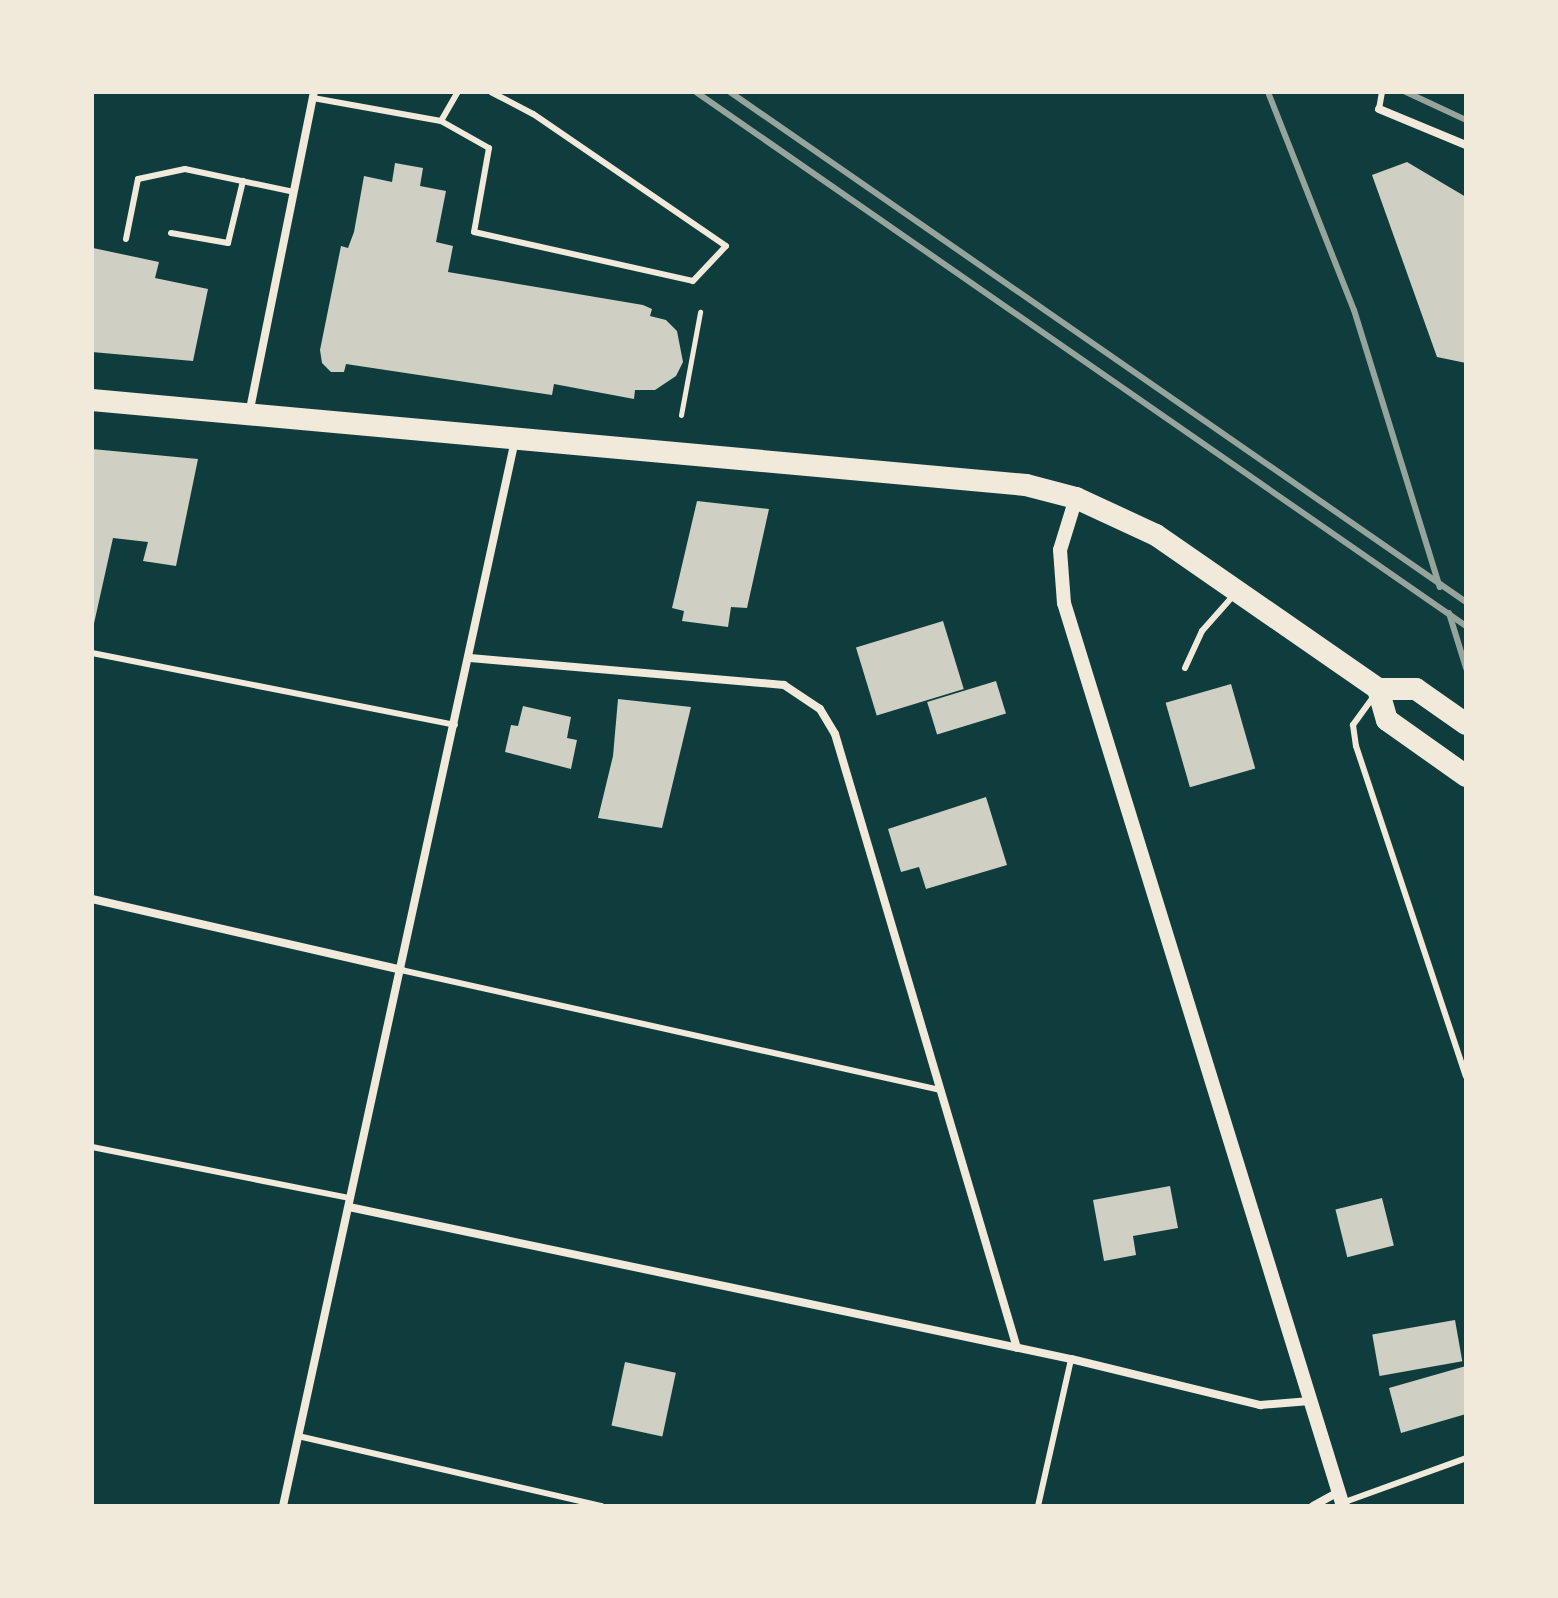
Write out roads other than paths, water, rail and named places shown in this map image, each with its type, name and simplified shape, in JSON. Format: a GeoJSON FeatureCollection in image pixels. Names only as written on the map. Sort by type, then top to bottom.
{"type":"FeatureCollection","features":[{"type":"Feature","properties":{"kind":"highway"},"geometry":{"type":"LineString","coordinates":[[92,400],[973,478],[1076,498],[1156,535],[1378,689],[1416,689],[1466,724]]}},
{"type":"Feature","properties":{"kind":"highway"},"geometry":{"type":"LineString","coordinates":[[1378,689],[1387,720],[1466,776]]}},
{"type":"Feature","properties":{"kind":"street"},"geometry":{"type":"LineString","coordinates":[[249,415],[314,95]]}},
{"type":"Feature","properties":{"kind":"street"},"geometry":{"type":"LineString","coordinates":[[1379,109],[1466,145]]}},
{"type":"Feature","properties":{"kind":"street"},"geometry":{"type":"LineString","coordinates":[[283,1506],[516,439]]}},
{"type":"Feature","properties":{"kind":"street"},"geometry":{"type":"LineString","coordinates":[[1076,498],[1060,550],[1064,603],[1341,1500],[1313,1506]]}},
{"type":"Feature","properties":{"kind":"street"},"geometry":{"type":"LineString","coordinates":[[470,658],[784,685],[820,709],[835,734],[1017,1348]]}},
{"type":"Feature","properties":{"kind":"street"},"geometry":{"type":"LineString","coordinates":[[92,899],[401,970]]}},
{"type":"Feature","properties":{"kind":"street"},"geometry":{"type":"LineString","coordinates":[[350,1203],[1071,1359],[1260,1405],[1310,1401]]}},
{"type":"Feature","properties":{"kind":"lane"},"geometry":{"type":"LineString","coordinates":[[441,121],[458,92]]}},
{"type":"Feature","properties":{"kind":"lane"},"geometry":{"type":"LineString","coordinates":[[314,95],[441,121],[489,148],[474,232],[693,281],[726,246],[533,114],[491,92]]}},
{"type":"Feature","properties":{"kind":"lane"},"geometry":{"type":"LineString","coordinates":[[1379,109],[1382,92]]}},
{"type":"Feature","properties":{"kind":"lane"},"geometry":{"type":"LineString","coordinates":[[126,239],[138,179],[185,169],[294,192]]}},
{"type":"Feature","properties":{"kind":"lane"},"geometry":{"type":"LineString","coordinates":[[171,233],[228,243],[243,181]]}},
{"type":"Feature","properties":{"kind":"lane"},"geometry":{"type":"LineString","coordinates":[[1185,668],[1202,631],[1239,590]]}},
{"type":"Feature","properties":{"kind":"lane"},"geometry":{"type":"LineString","coordinates":[[92,653],[455,725]]}},
{"type":"Feature","properties":{"kind":"lane"},"geometry":{"type":"LineString","coordinates":[[1378,689],[1353,725],[1356,746],[1466,1076]]}},
{"type":"Feature","properties":{"kind":"lane"},"geometry":{"type":"LineString","coordinates":[[401,970],[940,1090]]}},
{"type":"Feature","properties":{"kind":"lane"},"geometry":{"type":"LineString","coordinates":[[92,1147],[350,1203]]}},
{"type":"Feature","properties":{"kind":"lane"},"geometry":{"type":"LineString","coordinates":[[1038,1506],[1071,1359]]}},
{"type":"Feature","properties":{"kind":"lane"},"geometry":{"type":"LineString","coordinates":[[298,1436],[602,1506]]}},
{"type":"Feature","properties":{"kind":"lane"},"geometry":{"type":"LineString","coordinates":[[1341,1500],[1466,1458]]}},
{"type":"Feature","properties":{"kind":"railway"},"geometry":{"type":"LineString","coordinates":[[696,92],[1466,626]]}},
{"type":"Feature","properties":{"kind":"railway"},"geometry":{"type":"LineString","coordinates":[[730,92],[1466,602]]}},
{"type":"Feature","properties":{"kind":"railway"},"geometry":{"type":"LineString","coordinates":[[1268,92],[1354,310],[1440,587]]}},
{"type":"Feature","properties":{"kind":"railway"},"geometry":{"type":"LineString","coordinates":[[1406,92],[1466,120]]}},
{"type":"Feature","properties":{"kind":"railway"},"geometry":{"type":"LineString","coordinates":[[1449,613],[1466,668]]}}]}
